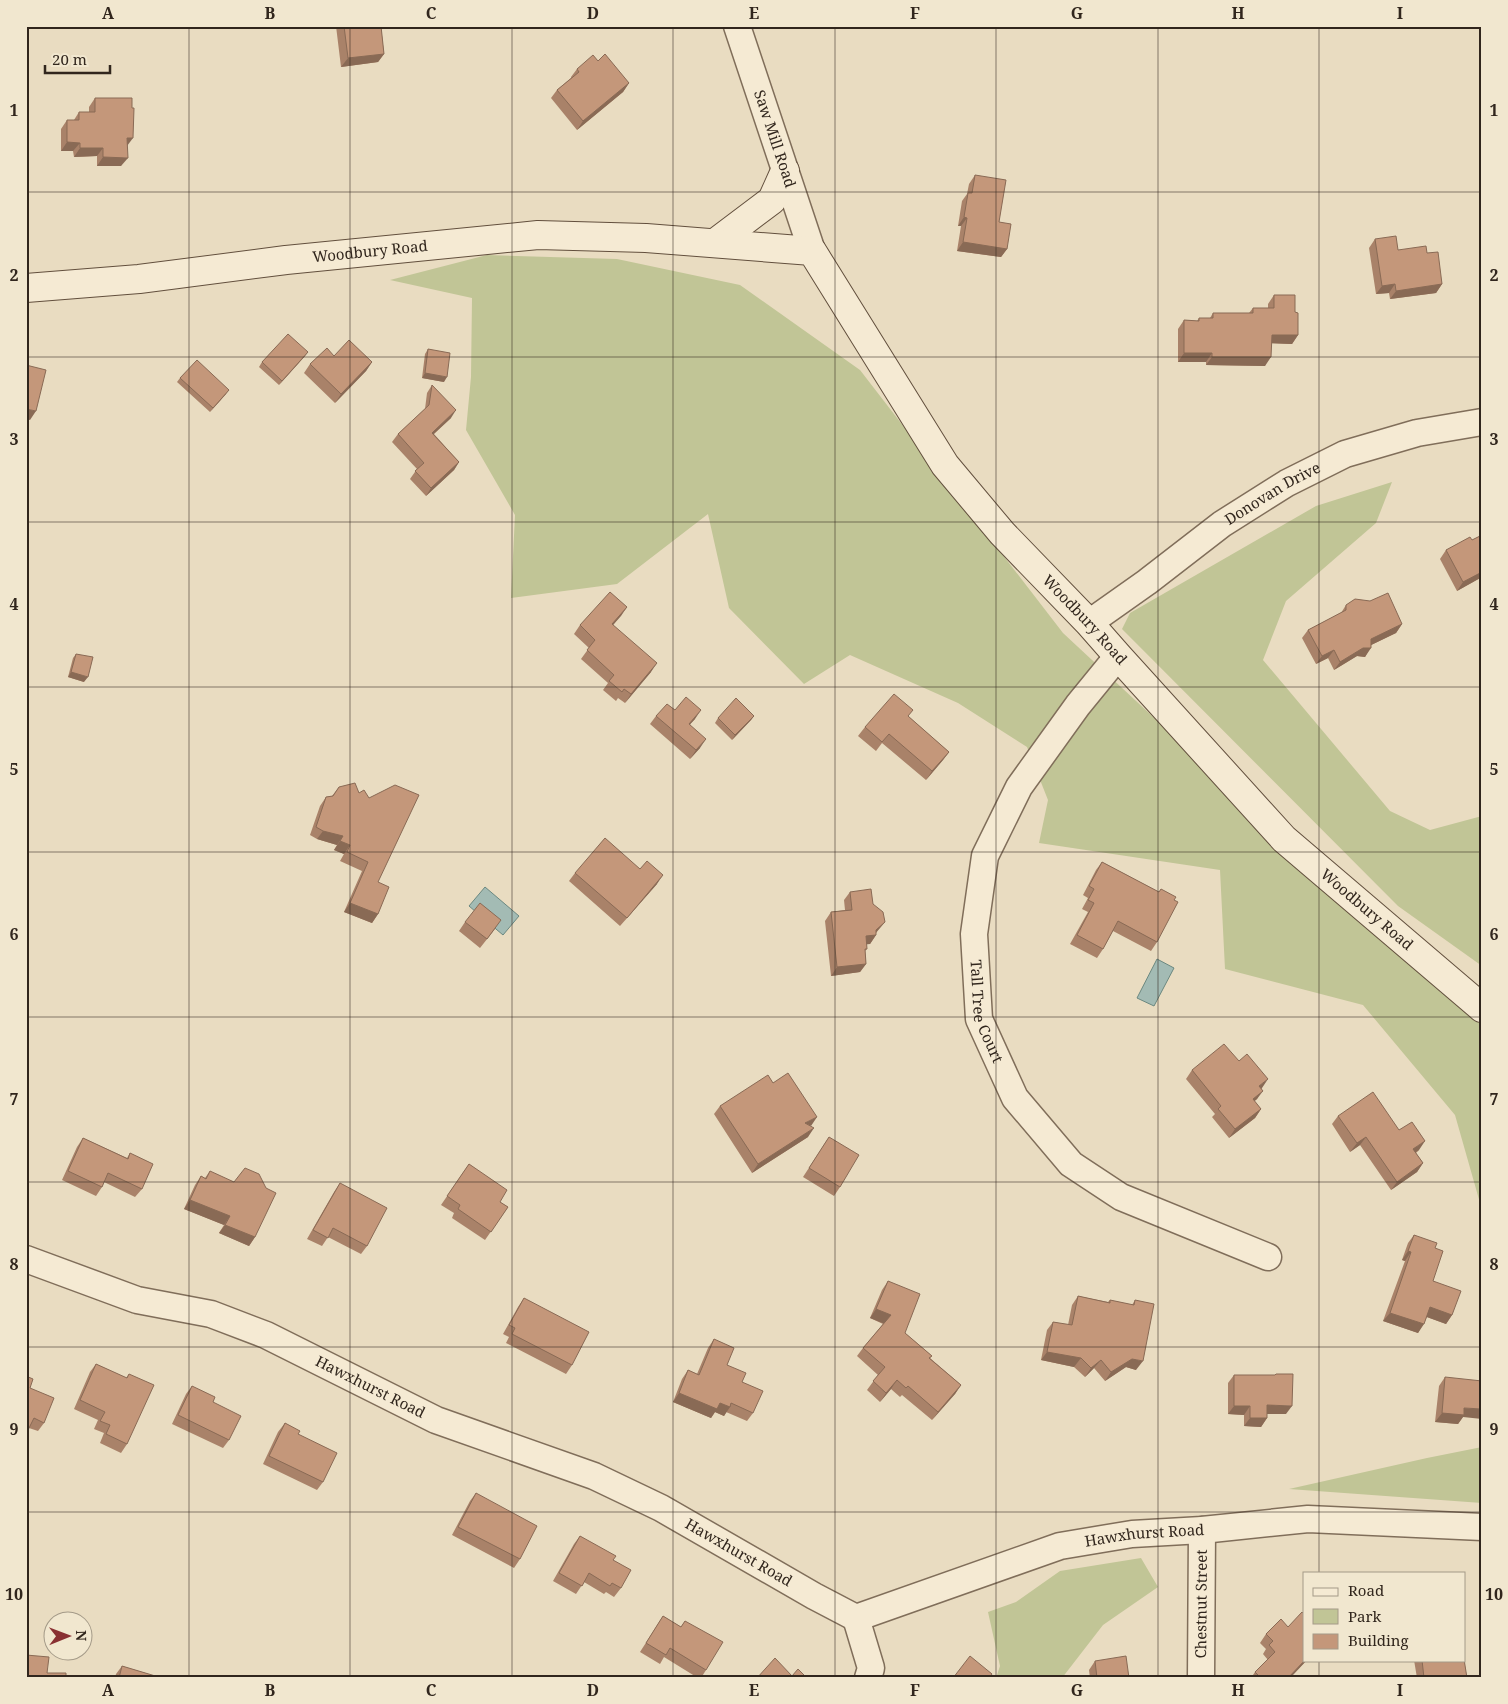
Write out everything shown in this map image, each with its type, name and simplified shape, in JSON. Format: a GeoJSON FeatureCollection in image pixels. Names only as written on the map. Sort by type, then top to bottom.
{"type":"FeatureCollection","features":[{"type":"Feature","properties":{"kind":"main road"},"geometry":{"type":"LineString","coordinates":[[715,243],[772,200],[785,171]]}},
{"type":"Feature","properties":{"kind":"main road","name":"Woodbury Road"},"geometry":{"type":"LineString","coordinates":[[26,288],[139,279],[286,260],[538,235],[646,238],[812,251],[945,465],[1002,533],[1090,622],[1118,656],[1284,839],[1482,1008]]}},
{"type":"Feature","properties":{"kind":"street","name":"Saw Mill Road"},"geometry":{"type":"LineString","coordinates":[[737,26],[812,251]]}},
{"type":"Feature","properties":{"kind":"street","name":"Donovan Drive"},"geometry":{"type":"LineString","coordinates":[[1090,622],[1147,582],[1222,524],[1287,483],[1345,454],[1417,433],[1482,422]]}},
{"type":"Feature","properties":{"kind":"street","name":"Tall Tree Court"},"geometry":{"type":"LineString","coordinates":[[1118,656],[1078,705],[1019,788],[985,856],[974,934],[979,1019],[1014,1098],[1071,1164],[1121,1197],[1268,1258]]}},
{"type":"Feature","properties":{"kind":"street","name":"Hawxhurst Road"},"geometry":{"type":"LineString","coordinates":[[26,1259],[137,1300],[210,1314],[266,1334],[436,1420],[594,1476],[661,1508],[856,1618],[1060,1546],[1132,1534],[1202,1530],[1308,1519],[1482,1527]]}},
{"type":"Feature","properties":{"kind":"street","name":"Chestnut Street"},"geometry":{"type":"LineString","coordinates":[[1201,1678],[1202,1530]]}},
{"type":"Feature","properties":{"kind":"street"},"geometry":{"type":"LineString","coordinates":[[856,1618],[871,1668],[868,1678]]}},
{"type":"Feature","properties":{"kind":"green space"},"geometry":{"type":"Polygon","coordinates":[[[487,255],[617,259],[740,285],[860,370],[1063,633],[1482,1023],[1482,1210],[1455,1115],[1363,1005],[1225,969],[1220,870],[1039,843],[1048,800],[1027,747],[958,703],[850,655],[804,684],[729,608],[708,514],[617,584],[511,598],[515,515],[466,430],[471,377],[472,298],[390,280],[487,255]]]}},
{"type":"Feature","properties":{"kind":"green space"},"geometry":{"type":"Polygon","coordinates":[[[1392,482],[1376,523],[1286,601],[1263,660],[1390,811],[1430,830],[1482,816],[1482,966],[1398,906],[1122,629],[1130,613],[1316,506],[1392,482]]]}},
{"type":"Feature","properties":{"kind":"green space"},"geometry":{"type":"Polygon","coordinates":[[[1482,1447],[1482,1503],[1289,1489],[1427,1458],[1482,1447]]]}},
{"type":"Feature","properties":{"kind":"green space"},"geometry":{"type":"Polygon","coordinates":[[[1141,1558],[1158,1587],[1103,1625],[1062,1678],[996,1678],[1000,1666],[988,1612],[1016,1602],[1060,1571],[1141,1558]]]}},
{"type":"Feature","properties":{"kind":"water"},"geometry":{"type":"Polygon","coordinates":[[[485,887],[519,916],[503,935],[469,906],[485,887]]]}},
{"type":"Feature","properties":{"kind":"water"},"geometry":{"type":"Polygon","coordinates":[[[1157,959],[1174,968],[1154,1006],[1137,998],[1157,959]]]}},
{"type":"Feature","properties":{"kind":"building"},"geometry":{"type":"Polygon","coordinates":[[[344,26],[381,26],[384,54],[348,58],[344,26]]]}},
{"type":"Feature","properties":{"kind":"building"},"geometry":{"type":"Polygon","coordinates":[[[605,54],[629,83],[583,121],[557,90],[579,72],[577,69],[593,55],[598,61],[605,54]]]}},
{"type":"Feature","properties":{"kind":"building"},"geometry":{"type":"Polygon","coordinates":[[[95,98],[132,98],[132,108],[134,108],[133,138],[127,138],[128,158],[103,157],[103,148],[80,148],[80,143],[67,142],[67,120],[79,120],[79,112],[95,112],[95,98]]]}},
{"type":"Feature","properties":{"kind":"building"},"geometry":{"type":"Polygon","coordinates":[[[975,175],[1006,180],[999,222],[1011,224],[1007,249],[963,242],[967,218],[964,217],[968,193],[972,193],[975,175]]]}},
{"type":"Feature","properties":{"kind":"building"},"geometry":{"type":"Polygon","coordinates":[[[1396,236],[1398,250],[1426,246],[1427,253],[1438,252],[1442,284],[1396,291],[1395,284],[1382,286],[1375,239],[1396,236]]]}},
{"type":"Feature","properties":{"kind":"building"},"geometry":{"type":"Polygon","coordinates":[[[1274,295],[1295,295],[1295,312],[1298,313],[1298,335],[1272,335],[1271,357],[1212,357],[1212,353],[1184,353],[1184,320],[1199,321],[1199,318],[1213,318],[1213,313],[1253,313],[1253,308],[1274,308],[1274,295]]]}},
{"type":"Feature","properties":{"kind":"building"},"geometry":{"type":"Polygon","coordinates":[[[288,334],[308,352],[282,381],[262,362],[288,334]]]}},
{"type":"Feature","properties":{"kind":"building"},"geometry":{"type":"Polygon","coordinates":[[[349,340],[372,362],[341,394],[310,364],[327,348],[334,356],[349,340]]]}},
{"type":"Feature","properties":{"kind":"building"},"geometry":{"type":"Polygon","coordinates":[[[428,349],[450,353],[447,377],[425,373],[428,349]]]}},
{"type":"Feature","properties":{"kind":"building"},"geometry":{"type":"Polygon","coordinates":[[[197,360],[229,390],[213,408],[180,378],[197,360]]]}},
{"type":"Feature","properties":{"kind":"building"},"geometry":{"type":"Polygon","coordinates":[[[26,365],[46,370],[36,411],[26,409],[26,365]]]}},
{"type":"Feature","properties":{"kind":"building"},"geometry":{"type":"Polygon","coordinates":[[[432,385],[456,410],[432,433],[459,462],[431,488],[415,471],[424,463],[398,434],[429,405],[432,385]]]}},
{"type":"Feature","properties":{"kind":"building"},"geometry":{"type":"Polygon","coordinates":[[[1482,535],[1482,572],[1463,582],[1446,550],[1470,537],[1472,540],[1482,535]]]}},
{"type":"Feature","properties":{"kind":"building"},"geometry":{"type":"Polygon","coordinates":[[[610,592],[627,607],[612,624],[657,663],[631,694],[624,689],[622,692],[609,681],[614,675],[587,650],[595,640],[580,625],[610,592]]]}},
{"type":"Feature","properties":{"kind":"building"},"geometry":{"type":"Polygon","coordinates":[[[1388,593],[1402,624],[1371,639],[1371,648],[1363,648],[1340,662],[1334,650],[1322,656],[1308,630],[1346,610],[1346,605],[1355,599],[1370,601],[1388,593]]]}},
{"type":"Feature","properties":{"kind":"building"},"geometry":{"type":"Polygon","coordinates":[[[76,654],[93,657],[88,677],[71,672],[76,654]]]}},
{"type":"Feature","properties":{"kind":"building"},"geometry":{"type":"Polygon","coordinates":[[[894,694],[913,710],[908,716],[949,752],[932,771],[889,734],[882,742],[865,727],[894,694]]]}},
{"type":"Feature","properties":{"kind":"building"},"geometry":{"type":"Polygon","coordinates":[[[686,697],[701,710],[689,724],[706,739],[696,750],[656,716],[667,704],[675,710],[686,697]]]}},
{"type":"Feature","properties":{"kind":"building"},"geometry":{"type":"Polygon","coordinates":[[[736,698],[754,716],[735,735],[718,718],[736,698]]]}},
{"type":"Feature","properties":{"kind":"building"},"geometry":{"type":"Polygon","coordinates":[[[355,783],[359,793],[364,790],[369,798],[395,785],[419,795],[378,882],[389,887],[378,914],[350,903],[368,862],[347,852],[350,845],[340,841],[343,836],[323,831],[316,827],[326,797],[333,796],[339,787],[355,783]]]}},
{"type":"Feature","properties":{"kind":"building"},"geometry":{"type":"Polygon","coordinates":[[[605,838],[640,869],[647,861],[663,875],[627,918],[575,873],[605,838]]]}},
{"type":"Feature","properties":{"kind":"building"},"geometry":{"type":"Polygon","coordinates":[[[1102,862],[1159,892],[1161,889],[1176,897],[1174,900],[1178,902],[1157,942],[1118,921],[1103,949],[1077,935],[1094,903],[1088,900],[1094,889],[1089,886],[1102,862]]]}},
{"type":"Feature","properties":{"kind":"building"},"geometry":{"type":"Polygon","coordinates":[[[871,889],[873,904],[883,912],[885,922],[876,930],[876,935],[866,936],[866,964],[837,967],[831,912],[852,910],[850,892],[871,889]]]}},
{"type":"Feature","properties":{"kind":"building"},"geometry":{"type":"Polygon","coordinates":[[[480,903],[501,920],[487,939],[465,922],[480,903]]]}},
{"type":"Feature","properties":{"kind":"building"},"geometry":{"type":"Polygon","coordinates":[[[1224,1044],[1239,1061],[1247,1054],[1268,1079],[1259,1086],[1263,1091],[1253,1099],[1261,1109],[1235,1129],[1218,1109],[1221,1106],[1192,1070],[1224,1044]]]}},
{"type":"Feature","properties":{"kind":"building"},"geometry":{"type":"Polygon","coordinates":[[[788,1073],[817,1117],[805,1123],[814,1128],[758,1164],[720,1106],[768,1075],[773,1083],[788,1073]]]}},
{"type":"Feature","properties":{"kind":"building"},"geometry":{"type":"Polygon","coordinates":[[[1373,1092],[1399,1130],[1412,1122],[1425,1141],[1413,1149],[1423,1163],[1397,1182],[1366,1137],[1357,1143],[1338,1116],[1373,1092]]]}},
{"type":"Feature","properties":{"kind":"building"},"geometry":{"type":"Polygon","coordinates":[[[829,1137],[859,1155],[840,1187],[809,1168],[829,1137]]]}},
{"type":"Feature","properties":{"kind":"building"},"geometry":{"type":"Polygon","coordinates":[[[83,1138],[128,1159],[130,1153],[153,1164],[142,1189],[108,1173],[102,1187],[68,1171],[83,1138]]]}},
{"type":"Feature","properties":{"kind":"building"},"geometry":{"type":"Polygon","coordinates":[[[469,1164],[507,1190],[500,1202],[508,1207],[491,1232],[458,1209],[460,1205],[447,1196],[469,1164]]]}},
{"type":"Feature","properties":{"kind":"building"},"geometry":{"type":"Polygon","coordinates":[[[245,1168],[259,1174],[266,1188],[276,1193],[255,1237],[225,1225],[230,1216],[190,1200],[201,1176],[206,1179],[210,1171],[234,1182],[245,1168]]]}},
{"type":"Feature","properties":{"kind":"building"},"geometry":{"type":"Polygon","coordinates":[[[340,1183],[387,1208],[367,1246],[333,1228],[328,1238],[313,1230],[340,1183]]]}},
{"type":"Feature","properties":{"kind":"building"},"geometry":{"type":"Polygon","coordinates":[[[1414,1235],[1437,1243],[1435,1248],[1443,1251],[1433,1281],[1461,1291],[1452,1315],[1430,1307],[1424,1324],[1390,1313],[1411,1252],[1408,1251],[1414,1235]]]}},
{"type":"Feature","properties":{"kind":"building"},"geometry":{"type":"Polygon","coordinates":[[[888,1281],[920,1294],[905,1333],[932,1356],[929,1358],[961,1385],[938,1412],[908,1386],[906,1388],[897,1380],[886,1393],[873,1381],[885,1367],[863,1348],[891,1315],[876,1309],[888,1281]]]}},
{"type":"Feature","properties":{"kind":"building"},"geometry":{"type":"Polygon","coordinates":[[[1078,1296],[1110,1303],[1110,1300],[1134,1305],[1135,1300],[1154,1304],[1143,1361],[1132,1359],[1111,1372],[1101,1360],[1091,1368],[1081,1358],[1047,1352],[1053,1322],[1072,1325],[1078,1296]]]}},
{"type":"Feature","properties":{"kind":"building"},"geometry":{"type":"Polygon","coordinates":[[[524,1298],[589,1332],[572,1365],[512,1334],[515,1328],[509,1325],[524,1298]]]}},
{"type":"Feature","properties":{"kind":"building"},"geometry":{"type":"Polygon","coordinates":[[[714,1339],[734,1348],[727,1365],[746,1373],[742,1382],[763,1391],[753,1413],[731,1403],[730,1407],[720,1403],[717,1409],[679,1393],[688,1370],[699,1375],[714,1339]]]}},
{"type":"Feature","properties":{"kind":"building"},"geometry":{"type":"Polygon","coordinates":[[[96,1364],[127,1378],[129,1374],[154,1385],[127,1444],[106,1434],[110,1425],[100,1421],[105,1412],[80,1400],[96,1364]]]}},
{"type":"Feature","properties":{"kind":"building"},"geometry":{"type":"Polygon","coordinates":[[[1293,1374],[1292,1406],[1267,1405],[1267,1418],[1250,1418],[1250,1406],[1234,1406],[1234,1375],[1293,1374]]]}},
{"type":"Feature","properties":{"kind":"building"},"geometry":{"type":"Polygon","coordinates":[[[26,1376],[33,1379],[30,1388],[54,1398],[44,1423],[34,1418],[26,1434],[26,1376]]]}},
{"type":"Feature","properties":{"kind":"building"},"geometry":{"type":"Polygon","coordinates":[[[1445,1377],[1482,1381],[1482,1409],[1464,1408],[1464,1415],[1442,1413],[1445,1377]]]}},
{"type":"Feature","properties":{"kind":"building"},"geometry":{"type":"Polygon","coordinates":[[[192,1386],[215,1397],[213,1402],[241,1416],[229,1440],[178,1415],[192,1386]]]}},
{"type":"Feature","properties":{"kind":"building"},"geometry":{"type":"Polygon","coordinates":[[[285,1423],[300,1431],[298,1434],[337,1453],[323,1482],[269,1456],[285,1423]]]}},
{"type":"Feature","properties":{"kind":"building"},"geometry":{"type":"Polygon","coordinates":[[[476,1493],[537,1526],[520,1559],[458,1527],[476,1493]]]}},
{"type":"Feature","properties":{"kind":"building"},"geometry":{"type":"Polygon","coordinates":[[[580,1536],[616,1556],[613,1560],[631,1570],[621,1588],[612,1583],[610,1586],[589,1573],[582,1586],[559,1573],[580,1536]]]}},
{"type":"Feature","properties":{"kind":"building"},"geometry":{"type":"Polygon","coordinates":[[[1303,1613],[1303,1662],[1288,1678],[1261,1678],[1255,1672],[1275,1652],[1269,1645],[1273,1641],[1266,1634],[1281,1619],[1288,1627],[1303,1613]]]}},
{"type":"Feature","properties":{"kind":"building"},"geometry":{"type":"Polygon","coordinates":[[[663,1616],[681,1627],[685,1621],[723,1642],[706,1670],[670,1648],[666,1655],[646,1643],[663,1616]]]}},
{"type":"Feature","properties":{"kind":"building"},"geometry":{"type":"Polygon","coordinates":[[[26,1655],[42,1656],[42,1662],[48,1662],[47,1673],[66,1673],[66,1678],[26,1678],[26,1655]]]}},
{"type":"Feature","properties":{"kind":"building"},"geometry":{"type":"Polygon","coordinates":[[[970,1656],[992,1674],[989,1678],[953,1678],[970,1656]]]}},
{"type":"Feature","properties":{"kind":"building"},"geometry":{"type":"Polygon","coordinates":[[[1126,1656],[1129,1678],[1097,1678],[1095,1661],[1126,1656]]]}},
{"type":"Feature","properties":{"kind":"building"},"geometry":{"type":"Polygon","coordinates":[[[775,1658],[792,1676],[798,1669],[807,1678],[757,1678],[775,1658]]]}},
{"type":"Feature","properties":{"kind":"building"},"geometry":{"type":"Polygon","coordinates":[[[1422,1662],[1464,1662],[1467,1678],[1424,1678],[1422,1662]]]}},
{"type":"Feature","properties":{"kind":"building"},"geometry":{"type":"Polygon","coordinates":[[[122,1666],[162,1678],[119,1678],[122,1666]]]}}]}
